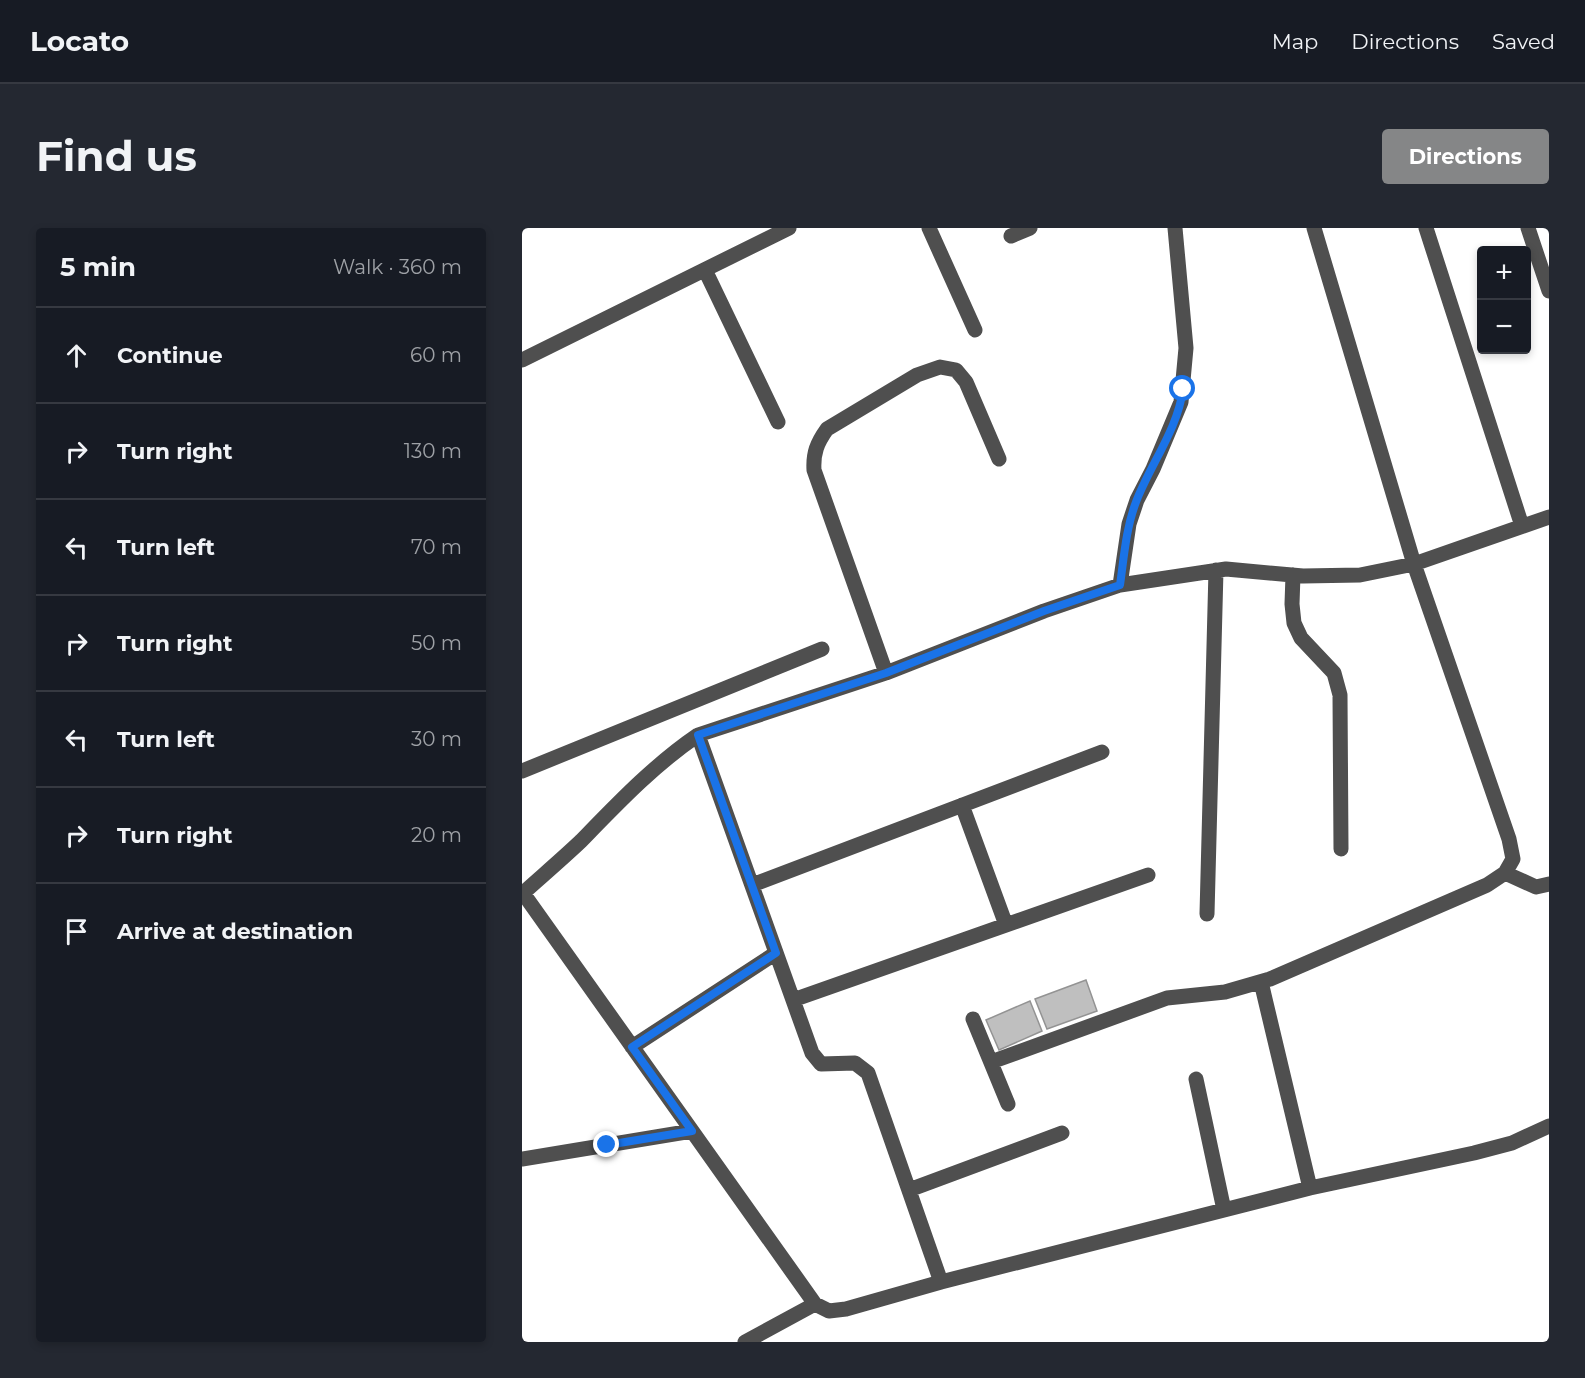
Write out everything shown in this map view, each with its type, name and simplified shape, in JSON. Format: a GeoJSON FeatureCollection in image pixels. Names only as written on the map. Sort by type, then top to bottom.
{"type":"FeatureCollection","features":[{"type":"Feature","properties":{"kind":"street"},"geometry":{"type":"LineString","coordinates":[[522,360],[789,228]]}},
{"type":"Feature","properties":{"kind":"street"},"geometry":{"type":"LineString","coordinates":[[929,228],[975,330]]}},
{"type":"Feature","properties":{"kind":"street"},"geometry":{"type":"LineString","coordinates":[[1011,236],[1030,228]]}},
{"type":"Feature","properties":{"kind":"street"},"geometry":{"type":"LineString","coordinates":[[1120,585],[1129,524],[1137,500],[1153,469],[1181,402],[1186,348],[1175,228]]}},
{"type":"Feature","properties":{"kind":"street"},"geometry":{"type":"LineString","coordinates":[[991,1062],[1167,998],[1225,992],[1261,982],[1487,885],[1505,873],[1513,859],[1509,839],[1414,564],[1314,228]]}},
{"type":"Feature","properties":{"kind":"street"},"geometry":{"type":"LineString","coordinates":[[1426,228],[1522,526]]}},
{"type":"Feature","properties":{"kind":"street"},"geometry":{"type":"LineString","coordinates":[[1528,228],[1549,291]]}},
{"type":"Feature","properties":{"kind":"street"},"geometry":{"type":"LineString","coordinates":[[705,270],[777,423]]}},
{"type":"Feature","properties":{"kind":"street"},"geometry":{"type":"LineString","coordinates":[[886,673],[814,470],[817,442],[827,429],[917,375],[940,367],[956,370],[966,382],[999,459]]}},
{"type":"Feature","properties":{"kind":"street"},"geometry":{"type":"LineString","coordinates":[[1549,517],[1414,564],[1360,575],[1293,575],[1226,569],[1120,585],[1044,611],[886,673],[698,735],[638,783],[578,843],[522,894],[815,1304],[829,1311],[846,1309],[941,1282],[1224,1209],[1512,1143],[1549,1126]]}},
{"type":"Feature","properties":{"kind":"street"},"geometry":{"type":"LineString","coordinates":[[1207,914],[1216,570]]}},
{"type":"Feature","properties":{"kind":"street"},"geometry":{"type":"LineString","coordinates":[[1293,575],[1294,623],[1301,638],[1334,673],[1340,695],[1341,849]]}},
{"type":"Feature","properties":{"kind":"street"},"geometry":{"type":"LineString","coordinates":[[522,771],[822,649]]}},
{"type":"Feature","properties":{"kind":"street"},"geometry":{"type":"LineString","coordinates":[[698,735],[812,1053],[821,1064],[855,1063],[868,1073],[941,1282]]}},
{"type":"Feature","properties":{"kind":"street"},"geometry":{"type":"LineString","coordinates":[[752,885],[1102,752]]}},
{"type":"Feature","properties":{"kind":"street"},"geometry":{"type":"LineString","coordinates":[[962,805],[1006,925]]}},
{"type":"Feature","properties":{"kind":"street"},"geometry":{"type":"LineString","coordinates":[[1505,873],[1536,886],[1549,884]]}},
{"type":"Feature","properties":{"kind":"street"},"geometry":{"type":"LineString","coordinates":[[793,1000],[1148,875]]}},
{"type":"Feature","properties":{"kind":"street"},"geometry":{"type":"LineString","coordinates":[[632,1047],[776,953]]}},
{"type":"Feature","properties":{"kind":"street"},"geometry":{"type":"LineString","coordinates":[[1261,982],[1310,1188]]}},
{"type":"Feature","properties":{"kind":"street"},"geometry":{"type":"LineString","coordinates":[[973,1019],[1008,1104]]}},
{"type":"Feature","properties":{"kind":"street"},"geometry":{"type":"LineString","coordinates":[[1196,1079],[1224,1209]]}},
{"type":"Feature","properties":{"kind":"street"},"geometry":{"type":"LineString","coordinates":[[522,1159],[692,1131]]}},
{"type":"Feature","properties":{"kind":"street"},"geometry":{"type":"LineString","coordinates":[[909,1190],[1062,1133]]}},
{"type":"Feature","properties":{"kind":"street"},"geometry":{"type":"LineString","coordinates":[[745,1342],[815,1304]]}},
{"type":"Feature","properties":{"kind":"building"},"geometry":{"type":"Polygon","coordinates":[[[1086,980],[1097,1011],[1047,1029],[1035,999],[1086,980]]]}},
{"type":"Feature","properties":{"kind":"building"},"geometry":{"type":"Polygon","coordinates":[[[1030,1001],[1042,1031],[999,1050],[986,1020],[1030,1001]]]}},
{"type":"Feature","properties":{"kind":"route"},"geometry":{"type":"LineString","coordinates":[[607,1145],[692,1131],[632,1047],[776,953],[698,735],[886,673],[1044,611],[1120,585],[1129,524],[1137,500],[1153,469],[1181,402],[1183,389]]}}]}
